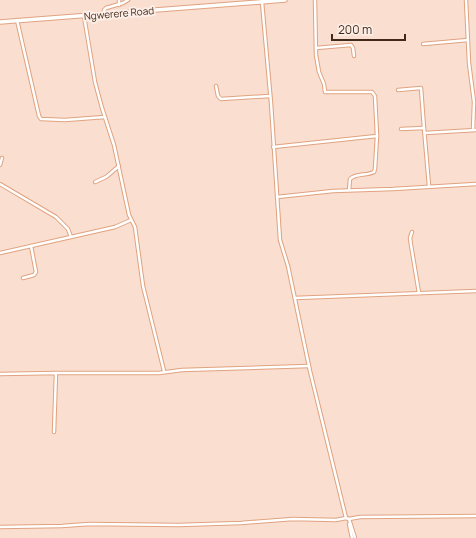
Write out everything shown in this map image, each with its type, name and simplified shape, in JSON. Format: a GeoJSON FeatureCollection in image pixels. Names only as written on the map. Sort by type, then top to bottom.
{"type":"FeatureCollection","features":[{"type":"Feature","properties":{"kind":"main road","name":"Ngwerere Road"},"geometry":{"type":"LineString","coordinates":[[0,22],[285,0]]}},
{"type":"Feature","properties":{"kind":"street"},"geometry":{"type":"LineString","coordinates":[[119,0],[119,5]]}},
{"type":"Feature","properties":{"kind":"street"},"geometry":{"type":"LineString","coordinates":[[104,14],[105,9],[119,5],[128,0]]}},
{"type":"Feature","properties":{"kind":"street"},"geometry":{"type":"LineString","coordinates":[[315,0],[316,48],[318,65],[325,92],[373,92],[375,96],[377,136],[376,163],[374,172],[371,174],[352,177],[350,179],[349,190]]}},
{"type":"Feature","properties":{"kind":"street"},"geometry":{"type":"LineString","coordinates":[[425,133],[475,130],[474,102],[469,63],[466,0]]}},
{"type":"Feature","properties":{"kind":"street"},"geometry":{"type":"LineString","coordinates":[[262,2],[280,240],[286,260],[309,366],[347,518],[354,538]]}},
{"type":"Feature","properties":{"kind":"street"},"geometry":{"type":"LineString","coordinates":[[84,16],[95,82],[112,137],[131,220],[135,227],[143,286],[164,371]]}},
{"type":"Feature","properties":{"kind":"street"},"geometry":{"type":"LineString","coordinates":[[17,20],[40,119],[65,120],[105,117]]}},
{"type":"Feature","properties":{"kind":"street"},"geometry":{"type":"LineString","coordinates":[[423,44],[468,40]]}},
{"type":"Feature","properties":{"kind":"street"},"geometry":{"type":"LineString","coordinates":[[316,48],[351,45],[354,56]]}},
{"type":"Feature","properties":{"kind":"street"},"geometry":{"type":"LineString","coordinates":[[216,86],[218,96],[221,99],[270,96]]}},
{"type":"Feature","properties":{"kind":"street"},"geometry":{"type":"LineString","coordinates":[[398,90],[421,88],[429,186]]}},
{"type":"Feature","properties":{"kind":"street"},"geometry":{"type":"LineString","coordinates":[[401,129],[424,128]]}},
{"type":"Feature","properties":{"kind":"street"},"geometry":{"type":"LineString","coordinates":[[273,147],[377,136]]}},
{"type":"Feature","properties":{"kind":"street"},"geometry":{"type":"LineString","coordinates":[[0,165],[2,158]]}},
{"type":"Feature","properties":{"kind":"street"},"geometry":{"type":"LineString","coordinates":[[95,182],[106,177],[119,166]]}},
{"type":"Feature","properties":{"kind":"street"},"geometry":{"type":"LineString","coordinates":[[0,184],[56,218],[68,229],[72,237]]}},
{"type":"Feature","properties":{"kind":"street"},"geometry":{"type":"LineString","coordinates":[[277,197],[349,190],[476,184]]}},
{"type":"Feature","properties":{"kind":"street"},"geometry":{"type":"LineString","coordinates":[[0,253],[115,227],[131,220]]}},
{"type":"Feature","properties":{"kind":"street"},"geometry":{"type":"LineString","coordinates":[[412,232],[410,245],[419,293]]}},
{"type":"Feature","properties":{"kind":"street"},"geometry":{"type":"LineString","coordinates":[[23,278],[34,275],[36,272],[31,246]]}},
{"type":"Feature","properties":{"kind":"street"},"geometry":{"type":"LineString","coordinates":[[294,298],[476,291]]}},
{"type":"Feature","properties":{"kind":"street"},"geometry":{"type":"LineString","coordinates":[[0,374],[152,373],[182,370],[309,366]]}},
{"type":"Feature","properties":{"kind":"street"},"geometry":{"type":"LineString","coordinates":[[54,432],[56,373]]}},
{"type":"Feature","properties":{"kind":"street"},"geometry":{"type":"LineString","coordinates":[[0,526],[62,526],[89,524],[179,525],[255,522],[286,519],[336,520],[360,517],[476,516]]}}]}
